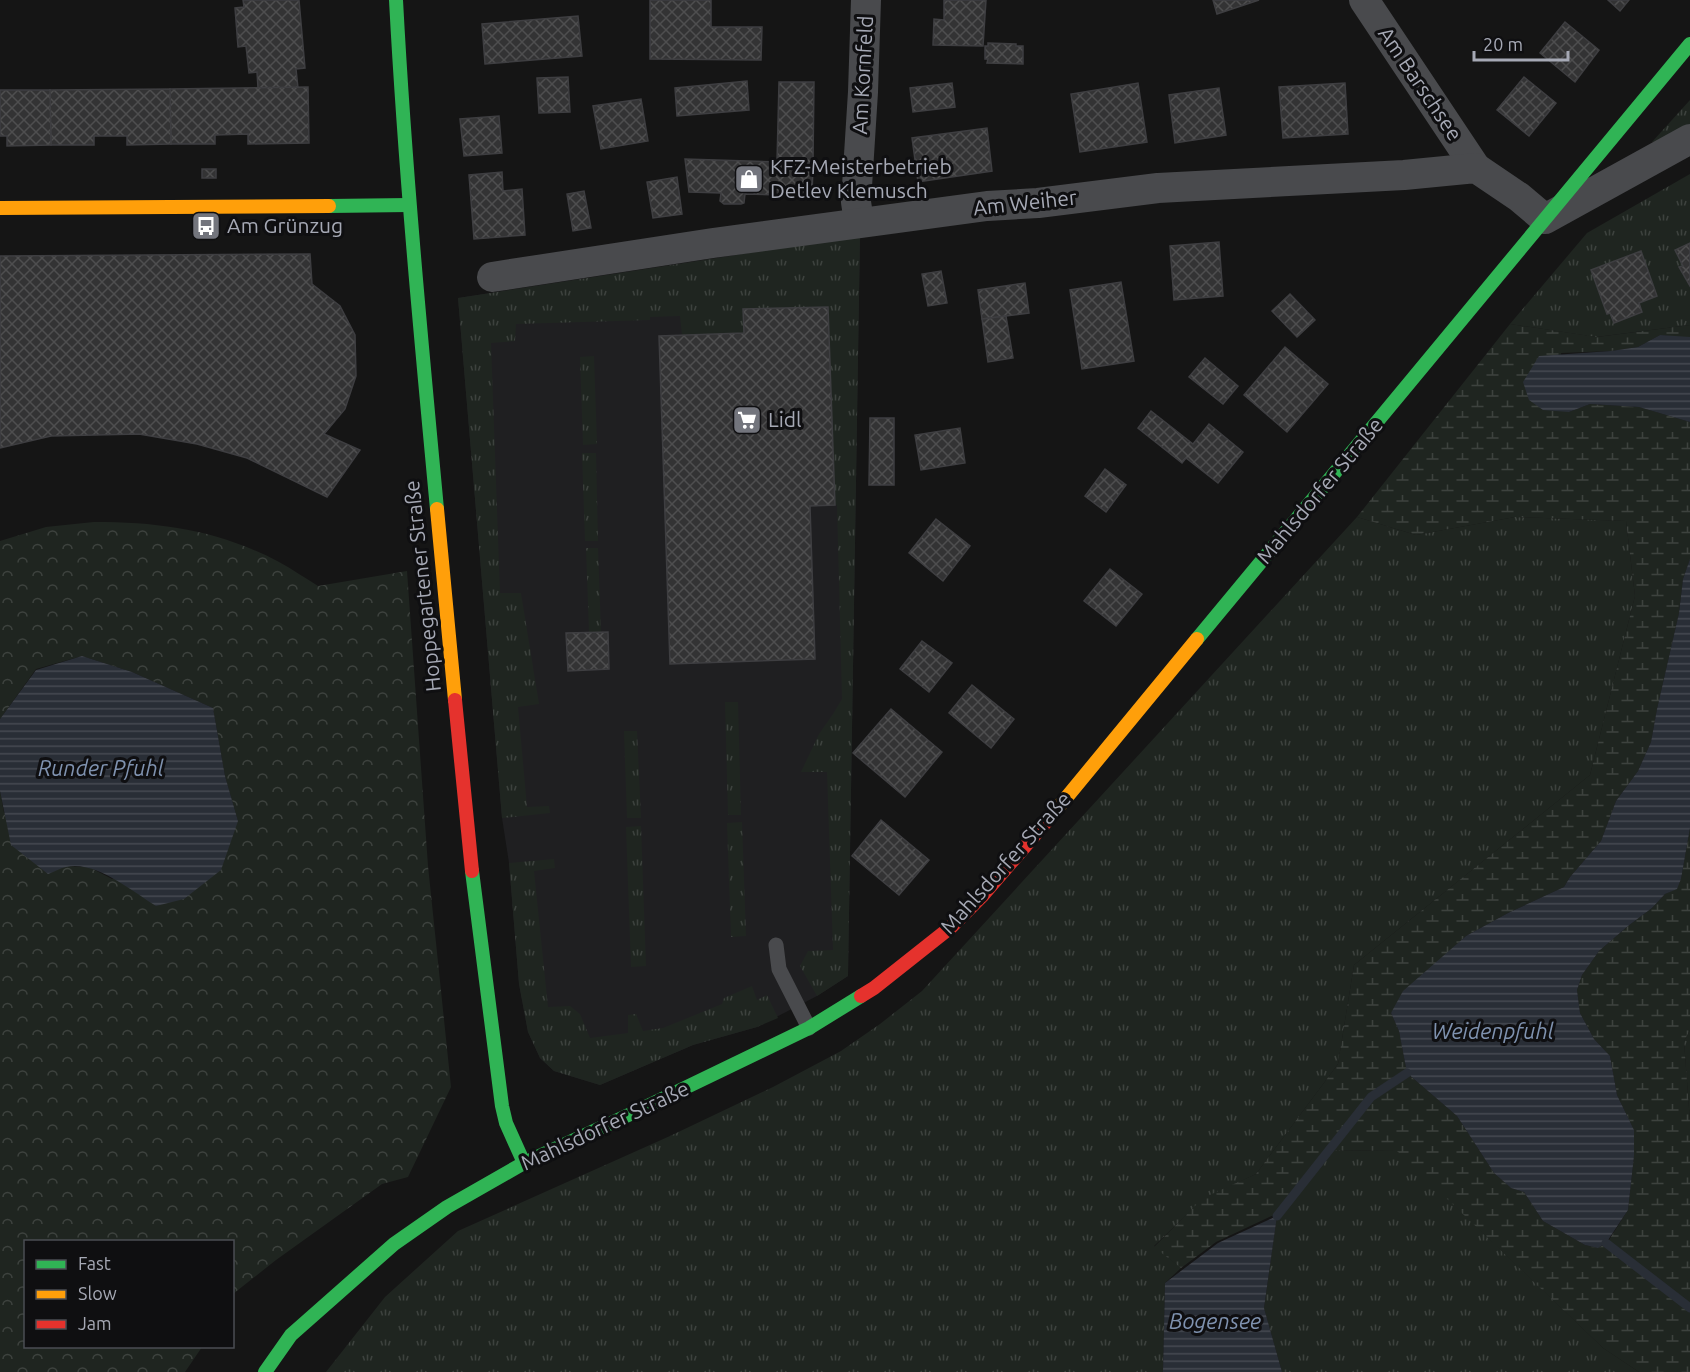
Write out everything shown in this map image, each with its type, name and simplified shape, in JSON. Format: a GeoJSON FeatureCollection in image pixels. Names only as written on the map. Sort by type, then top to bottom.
{"type":"FeatureCollection","features":[{"type":"Feature","properties":{"kind":"main road","name":"Hoppegartener Straße"},"geometry":{"type":"LineString","coordinates":[[396,0],[414,275],[469,848],[502,1106],[506,1123],[524,1163]]}},
{"type":"Feature","properties":{"kind":"main road","name":"Mahlsdorfer Straße"},"geometry":{"type":"LineString","coordinates":[[265,1372],[291,1335],[394,1244],[447,1207],[524,1163],[809,1028],[874,988],[951,927],[983,895],[1041,828],[1690,44]]}},
{"type":"Feature","properties":{"kind":"main road"},"geometry":{"type":"LineString","coordinates":[[0,208],[409,205]]}},
{"type":"Feature","properties":{"kind":"street","name":"Am Kornfeld"},"geometry":{"type":"LineString","coordinates":[[859,222],[856,202],[866,0]]}},
{"type":"Feature","properties":{"kind":"street","name":"Am Barschsee"},"geometry":{"type":"LineString","coordinates":[[1364,0],[1476,168]]}},
{"type":"Feature","properties":{"kind":"street","name":"Mahlsdorfer Straße"},"geometry":{"type":"LineString","coordinates":[[1545,219],[1690,139]]}},
{"type":"Feature","properties":{"kind":"street","name":"Am Weiher"},"geometry":{"type":"LineString","coordinates":[[492,277],[712,243],[987,206],[1038,203],[1158,188],[1404,175],[1476,168]]}},
{"type":"Feature","properties":{"kind":"street"},"geometry":{"type":"LineString","coordinates":[[1476,168],[1519,197],[1545,219]]}},
{"type":"Feature","properties":{"kind":"lane"},"geometry":{"type":"LineString","coordinates":[[776,945],[779,969],[809,1028]]}},
{"type":"Feature","properties":{"kind":"shaded area"},"geometry":{"type":"Polygon","coordinates":[[[860,236],[848,976],[817,996],[757,1027],[693,1045],[600,1085],[554,1071],[540,1058],[528,1032],[519,984],[509,863],[502,818],[458,298],[860,236]]]}},
{"type":"Feature","properties":{"kind":"green space"},"geometry":{"type":"Polygon","coordinates":[[[1690,100],[1690,126],[1655,143],[1652,142],[1690,100]]]}},
{"type":"Feature","properties":{"kind":"green space"},"geometry":{"type":"Polygon","coordinates":[[[1690,174],[1690,325],[1596,337],[1510,324],[1587,233],[1690,174]]]}},
{"type":"Feature","properties":{"kind":"green space"},"geometry":{"type":"Polygon","coordinates":[[[860,236],[848,976],[817,996],[800,966],[808,951],[833,950],[827,772],[801,772],[819,734],[842,699],[837,505],[835,505],[828,307],[743,309],[744,333],[682,335],[680,316],[650,317],[650,320],[516,324],[515,341],[491,343],[500,593],[521,593],[539,704],[518,707],[527,807],[549,806],[550,813],[502,818],[458,298],[860,236]]]}},
{"type":"Feature","properties":{"kind":"green space"},"geometry":{"type":"Polygon","coordinates":[[[1510,324],[1597,337],[1690,325],[1690,338],[1660,335],[1638,347],[1611,351],[1561,353],[1569,412],[1590,404],[1639,407],[1690,422],[1690,559],[1683,579],[1679,613],[1651,742],[1638,771],[1616,801],[1601,841],[1564,887],[1466,936],[1437,963],[1391,1013],[1399,1031],[1407,1073],[1457,1116],[1494,1173],[1511,1188],[1524,1192],[1543,1221],[1585,1245],[1598,1248],[1607,1243],[1628,1210],[1634,1156],[1634,1130],[1617,1095],[1610,1056],[1594,1039],[1580,1013],[1577,990],[1582,975],[1599,951],[1652,908],[1665,894],[1677,888],[1681,879],[1690,828],[1690,1030],[1684,1041],[1690,1122],[1690,1372],[1639,1372],[1603,1348],[1397,1151],[1326,1150],[1276,1214],[1216,1242],[1181,1268],[1154,1247],[1203,1198],[1256,1174],[1338,1064],[1354,965],[1590,775],[1635,596],[1626,521],[1515,517],[1416,535],[1357,517],[1510,324]]]}},
{"type":"Feature","properties":{"kind":"green space"},"geometry":{"type":"Polygon","coordinates":[[[594,356],[597,444],[583,445],[580,357],[594,356]]]}},
{"type":"Feature","properties":{"kind":"green space"},"geometry":{"type":"Polygon","coordinates":[[[582,453],[596,453],[598,541],[585,541],[582,453]]]}},
{"type":"Feature","properties":{"kind":"green space"},"geometry":{"type":"Polygon","coordinates":[[[1357,517],[1416,535],[1515,517],[1626,521],[1635,596],[1590,775],[1354,965],[1338,1064],[1256,1174],[1203,1199],[1154,1246],[1181,1268],[1165,1283],[1163,1372],[326,1372],[385,1297],[458,1231],[773,1087],[841,1051],[922,991],[1357,517]]]}},
{"type":"Feature","properties":{"kind":"green space"},"geometry":{"type":"Polygon","coordinates":[[[119,522],[189,530],[234,542],[256,551],[318,586],[407,571],[428,866],[451,1087],[408,1177],[382,1184],[234,1293],[234,1240],[24,1240],[24,1348],[201,1348],[185,1372],[0,1372],[0,791],[4,813],[66,866],[89,867],[112,879],[238,821],[225,776],[213,708],[132,672],[82,656],[36,669],[0,719],[0,541],[46,527],[119,522]]]}},
{"type":"Feature","properties":{"kind":"green space"},"geometry":{"type":"Polygon","coordinates":[[[586,548],[598,548],[601,632],[589,632],[586,548]]]}},
{"type":"Feature","properties":{"kind":"green space"},"geometry":{"type":"Polygon","coordinates":[[[725,702],[738,702],[741,815],[728,815],[725,702]]]}},
{"type":"Feature","properties":{"kind":"green space"},"geometry":{"type":"Polygon","coordinates":[[[624,731],[637,731],[641,818],[627,818],[624,731]]]}},
{"type":"Feature","properties":{"kind":"green space"},"geometry":{"type":"Polygon","coordinates":[[[742,822],[746,936],[731,937],[727,823],[742,822]]]}},
{"type":"Feature","properties":{"kind":"green space"},"geometry":{"type":"Polygon","coordinates":[[[641,826],[646,966],[631,967],[626,827],[641,826]]]}},
{"type":"Feature","properties":{"kind":"green space"},"geometry":{"type":"Polygon","coordinates":[[[554,859],[555,868],[534,871],[548,1007],[570,1006],[580,1014],[590,1038],[628,1033],[628,1015],[636,1014],[643,1031],[663,1028],[722,1004],[724,998],[752,986],[757,1000],[767,995],[778,1018],[757,1027],[693,1045],[600,1085],[554,1071],[540,1058],[528,1032],[519,984],[509,863],[554,859]]]}},
{"type":"Feature","properties":{"kind":"green space"},"geometry":{"type":"Polygon","coordinates":[[[1690,1030],[1690,1122],[1684,1041],[1690,1030]]]}},
{"type":"Feature","properties":{"kind":"green space"},"geometry":{"type":"Polygon","coordinates":[[[1326,1150],[1398,1151],[1603,1348],[1639,1372],[1282,1372],[1264,1308],[1276,1214],[1326,1150]]]}},
{"type":"Feature","properties":{"kind":"water"},"geometry":{"type":"Polygon","coordinates":[[[1660,335],[1690,337],[1690,422],[1639,407],[1590,404],[1569,412],[1543,410],[1529,400],[1523,382],[1539,356],[1638,347],[1660,335]]]}},
{"type":"Feature","properties":{"kind":"water","name":"Weidenpfuhl"},"geometry":{"type":"Polygon","coordinates":[[[1690,559],[1690,828],[1681,879],[1677,889],[1665,894],[1652,908],[1599,951],[1582,975],[1577,990],[1580,1013],[1594,1039],[1610,1056],[1617,1095],[1634,1130],[1634,1156],[1628,1210],[1606,1243],[1598,1248],[1585,1245],[1543,1221],[1524,1192],[1511,1188],[1494,1173],[1457,1116],[1407,1073],[1399,1031],[1391,1013],[1403,991],[1466,936],[1564,887],[1601,841],[1616,801],[1638,771],[1651,742],[1679,613],[1683,579],[1690,559]]]}},
{"type":"Feature","properties":{"kind":"water","name":"Runder Pfuhl"},"geometry":{"type":"Polygon","coordinates":[[[82,656],[132,672],[213,708],[225,776],[238,821],[221,870],[184,899],[156,906],[113,878],[89,868],[66,867],[48,874],[11,845],[0,791],[0,719],[36,670],[82,656]]]}},
{"type":"Feature","properties":{"kind":"water","name":"Bogensee"},"geometry":{"type":"Polygon","coordinates":[[[1277,1216],[1264,1308],[1282,1372],[1163,1372],[1165,1283],[1218,1243],[1277,1216]]]}},
{"type":"Feature","properties":{"kind":"building"},"geometry":{"type":"Polygon","coordinates":[[[243,0],[299,0],[305,68],[296,69],[298,88],[258,88],[257,72],[249,73],[246,46],[238,47],[235,8],[244,7],[243,0]]]}},
{"type":"Feature","properties":{"kind":"building"},"geometry":{"type":"Polygon","coordinates":[[[650,0],[711,0],[711,27],[762,27],[761,60],[650,59],[650,0]]]}},
{"type":"Feature","properties":{"kind":"building"},"geometry":{"type":"Polygon","coordinates":[[[944,0],[986,0],[983,46],[933,45],[934,19],[944,20],[944,0]]]}},
{"type":"Feature","properties":{"kind":"building"},"geometry":{"type":"Polygon","coordinates":[[[1213,0],[1259,0],[1217,14],[1213,0]]]}},
{"type":"Feature","properties":{"kind":"building"},"geometry":{"type":"Polygon","coordinates":[[[1608,0],[1629,0],[1620,11],[1608,0]]]}},
{"type":"Feature","properties":{"kind":"building"},"geometry":{"type":"Polygon","coordinates":[[[578,16],[582,56],[485,64],[482,24],[578,16]]]}},
{"type":"Feature","properties":{"kind":"building"},"geometry":{"type":"Polygon","coordinates":[[[1565,22],[1599,50],[1575,82],[1540,53],[1565,22]]]}},
{"type":"Feature","properties":{"kind":"building"},"geometry":{"type":"Polygon","coordinates":[[[988,43],[1023,46],[1023,64],[987,63],[985,46],[988,46],[988,43]]]}},
{"type":"Feature","properties":{"kind":"building"},"geometry":{"type":"Polygon","coordinates":[[[568,77],[570,112],[539,113],[537,78],[568,77]]]}},
{"type":"Feature","properties":{"kind":"building"},"geometry":{"type":"Polygon","coordinates":[[[1524,77],[1556,103],[1529,136],[1497,110],[1524,77]]]}},
{"type":"Feature","properties":{"kind":"building"},"geometry":{"type":"Polygon","coordinates":[[[747,81],[749,110],[677,116],[675,88],[747,81]]]}},
{"type":"Feature","properties":{"kind":"building"},"geometry":{"type":"Polygon","coordinates":[[[779,82],[814,82],[813,163],[777,162],[779,82]]]}},
{"type":"Feature","properties":{"kind":"building"},"geometry":{"type":"Polygon","coordinates":[[[952,83],[955,107],[913,112],[910,88],[952,83]]]}},
{"type":"Feature","properties":{"kind":"building"},"geometry":{"type":"Polygon","coordinates":[[[1138,83],[1147,142],[1080,152],[1071,94],[1138,83]]]}},
{"type":"Feature","properties":{"kind":"building"},"geometry":{"type":"Polygon","coordinates":[[[1345,83],[1348,134],[1283,138],[1279,87],[1345,83]]]}},
{"type":"Feature","properties":{"kind":"building"},"geometry":{"type":"Polygon","coordinates":[[[308,87],[309,143],[248,144],[248,134],[215,135],[215,144],[171,144],[170,89],[308,87]]]}},
{"type":"Feature","properties":{"kind":"building"},"geometry":{"type":"Polygon","coordinates":[[[1219,88],[1226,135],[1175,143],[1169,95],[1219,88]]]}},
{"type":"Feature","properties":{"kind":"building"},"geometry":{"type":"Polygon","coordinates":[[[170,89],[171,144],[127,145],[127,136],[94,136],[94,145],[51,145],[50,90],[170,89]]]}},
{"type":"Feature","properties":{"kind":"building"},"geometry":{"type":"Polygon","coordinates":[[[0,90],[50,90],[51,145],[7,146],[7,136],[0,136],[0,90]]]}},
{"type":"Feature","properties":{"kind":"building"},"geometry":{"type":"Polygon","coordinates":[[[641,99],[648,141],[601,149],[593,106],[641,99]]]}},
{"type":"Feature","properties":{"kind":"building"},"geometry":{"type":"Polygon","coordinates":[[[499,116],[502,153],[464,156],[460,119],[499,116]]]}},
{"type":"Feature","properties":{"kind":"building"},"geometry":{"type":"Polygon","coordinates":[[[987,128],[992,171],[918,182],[912,138],[987,128]]]}},
{"type":"Feature","properties":{"kind":"building"},"geometry":{"type":"Polygon","coordinates":[[[685,159],[813,163],[812,196],[745,194],[744,203],[724,204],[720,201],[721,193],[689,192],[685,159]]]}},
{"type":"Feature","properties":{"kind":"building"},"geometry":{"type":"Polygon","coordinates":[[[202,169],[216,169],[216,178],[202,178],[202,169]]]}},
{"type":"Feature","properties":{"kind":"building"},"geometry":{"type":"Polygon","coordinates":[[[502,172],[503,191],[522,189],[525,235],[474,239],[469,175],[502,172]]]}},
{"type":"Feature","properties":{"kind":"building"},"geometry":{"type":"Polygon","coordinates":[[[677,177],[682,214],[653,218],[647,182],[677,177]]]}},
{"type":"Feature","properties":{"kind":"building"},"geometry":{"type":"Polygon","coordinates":[[[584,191],[591,228],[573,231],[567,194],[584,191]]]}},
{"type":"Feature","properties":{"kind":"building"},"geometry":{"type":"Polygon","coordinates":[[[1219,242],[1223,296],[1174,300],[1170,246],[1219,242]]]}},
{"type":"Feature","properties":{"kind":"building"},"geometry":{"type":"Polygon","coordinates":[[[1690,243],[1690,286],[1679,267],[1683,266],[1675,250],[1690,243]]]}},
{"type":"Feature","properties":{"kind":"building"},"geometry":{"type":"Polygon","coordinates":[[[1641,251],[1657,296],[1639,303],[1642,312],[1614,323],[1610,313],[1607,314],[1591,270],[1641,251]]]}},
{"type":"Feature","properties":{"kind":"building"},"geometry":{"type":"Polygon","coordinates":[[[310,254],[312,284],[340,306],[355,335],[356,376],[345,409],[324,434],[360,450],[327,497],[247,458],[197,444],[139,434],[51,436],[0,448],[0,256],[310,254]]]}},
{"type":"Feature","properties":{"kind":"building"},"geometry":{"type":"Polygon","coordinates":[[[941,271],[947,303],[928,306],[922,274],[941,271]]]}},
{"type":"Feature","properties":{"kind":"building"},"geometry":{"type":"Polygon","coordinates":[[[1121,282],[1134,361],[1082,369],[1070,290],[1121,282]]]}},
{"type":"Feature","properties":{"kind":"building"},"geometry":{"type":"Polygon","coordinates":[[[1025,283],[1029,313],[982,319],[978,290],[1025,283]]]}},
{"type":"Feature","properties":{"kind":"building"},"geometry":{"type":"Polygon","coordinates":[[[1290,294],[1315,320],[1297,337],[1272,311],[1290,294]]]}},
{"type":"Feature","properties":{"kind":"building","name":"Lidl"},"geometry":{"type":"Polygon","coordinates":[[[828,307],[835,505],[810,506],[815,659],[670,664],[659,336],[744,333],[743,309],[828,307]]]}},
{"type":"Feature","properties":{"kind":"building"},"geometry":{"type":"Polygon","coordinates":[[[1006,316],[1013,358],[988,362],[982,319],[1006,316]]]}},
{"type":"Feature","properties":{"kind":"building"},"geometry":{"type":"Polygon","coordinates":[[[1285,347],[1328,384],[1287,432],[1244,395],[1285,347]]]}},
{"type":"Feature","properties":{"kind":"building"},"geometry":{"type":"Polygon","coordinates":[[[1205,358],[1238,386],[1223,404],[1189,377],[1205,358]]]}},
{"type":"Feature","properties":{"kind":"building"},"geometry":{"type":"Polygon","coordinates":[[[1151,411],[1193,444],[1209,424],[1243,452],[1218,483],[1186,458],[1182,463],[1138,428],[1151,411]]]}},
{"type":"Feature","properties":{"kind":"building"},"geometry":{"type":"Polygon","coordinates":[[[870,418],[894,418],[894,485],[869,485],[870,418]]]}},
{"type":"Feature","properties":{"kind":"building"},"geometry":{"type":"Polygon","coordinates":[[[960,428],[965,463],[921,470],[915,435],[960,428]]]}},
{"type":"Feature","properties":{"kind":"building"},"geometry":{"type":"Polygon","coordinates":[[[1105,469],[1126,485],[1106,512],[1085,496],[1105,469]]]}},
{"type":"Feature","properties":{"kind":"building"},"geometry":{"type":"Polygon","coordinates":[[[936,519],[970,546],[943,581],[909,553],[936,519]]]}},
{"type":"Feature","properties":{"kind":"building"},"geometry":{"type":"Polygon","coordinates":[[[1110,569],[1142,594],[1116,626],[1084,601],[1110,569]]]}},
{"type":"Feature","properties":{"kind":"building"},"geometry":{"type":"Polygon","coordinates":[[[608,632],[609,669],[568,671],[566,633],[608,632]]]}},
{"type":"Feature","properties":{"kind":"building"},"geometry":{"type":"Polygon","coordinates":[[[922,641],[952,663],[929,692],[900,669],[922,641]]]}},
{"type":"Feature","properties":{"kind":"building"},"geometry":{"type":"Polygon","coordinates":[[[972,685],[1014,719],[991,748],[949,713],[972,685]]]}},
{"type":"Feature","properties":{"kind":"building"},"geometry":{"type":"Polygon","coordinates":[[[891,709],[942,752],[905,797],[853,753],[891,709]]]}},
{"type":"Feature","properties":{"kind":"building"},"geometry":{"type":"Polygon","coordinates":[[[881,820],[929,860],[899,895],[852,856],[881,820]]]}},
{"type":"Feature","properties":{"kind":"waterway"},"geometry":{"type":"LineString","coordinates":[[1277,1216],[1371,1097],[1407,1073]]}},
{"type":"Feature","properties":{"kind":"waterway"},"geometry":{"type":"LineString","coordinates":[[1606,1243],[1690,1308]]}},
{"type":"Feature","properties":{"kind":"traffic: fast"},"geometry":{"type":"LineString","coordinates":[[396,0],[419,318],[437,509]]}},
{"type":"Feature","properties":{"kind":"traffic: fast"},"geometry":{"type":"LineString","coordinates":[[1197,639],[1690,44]]}},
{"type":"Feature","properties":{"kind":"traffic: fast"},"geometry":{"type":"LineString","coordinates":[[329,206],[409,205]]}},
{"type":"Feature","properties":{"kind":"traffic: fast"},"geometry":{"type":"LineString","coordinates":[[472,871],[502,1106],[506,1123],[524,1163]]}},
{"type":"Feature","properties":{"kind":"traffic: fast"},"geometry":{"type":"LineString","coordinates":[[265,1372],[291,1335],[394,1244],[447,1207],[524,1163],[809,1028],[861,996]]}},
{"type":"Feature","properties":{"kind":"traffic: slow"},"geometry":{"type":"LineString","coordinates":[[0,208],[329,206]]}},
{"type":"Feature","properties":{"kind":"traffic: slow"},"geometry":{"type":"LineString","coordinates":[[437,509],[455,700]]}},
{"type":"Feature","properties":{"kind":"traffic: slow"},"geometry":{"type":"LineString","coordinates":[[1057,809],[1197,639]]}},
{"type":"Feature","properties":{"kind":"traffic: jam"},"geometry":{"type":"LineString","coordinates":[[455,700],[472,871]]}},
{"type":"Feature","properties":{"kind":"traffic: jam"},"geometry":{"type":"LineString","coordinates":[[861,996],[951,927],[983,895],[1057,809]]}},
{"type":"Feature","properties":{"kind":"place","name":"KFZ-Meisterbetrieb Detlev Klemusch"},"geometry":{"type":"Point","coordinates":[749,179]}},
{"type":"Feature","properties":{"kind":"place","name":"Am Grünzug"},"geometry":{"type":"Point","coordinates":[206,226]}},
{"type":"Feature","properties":{"kind":"place","name":"Lidl"},"geometry":{"type":"Point","coordinates":[747,420]}}]}
